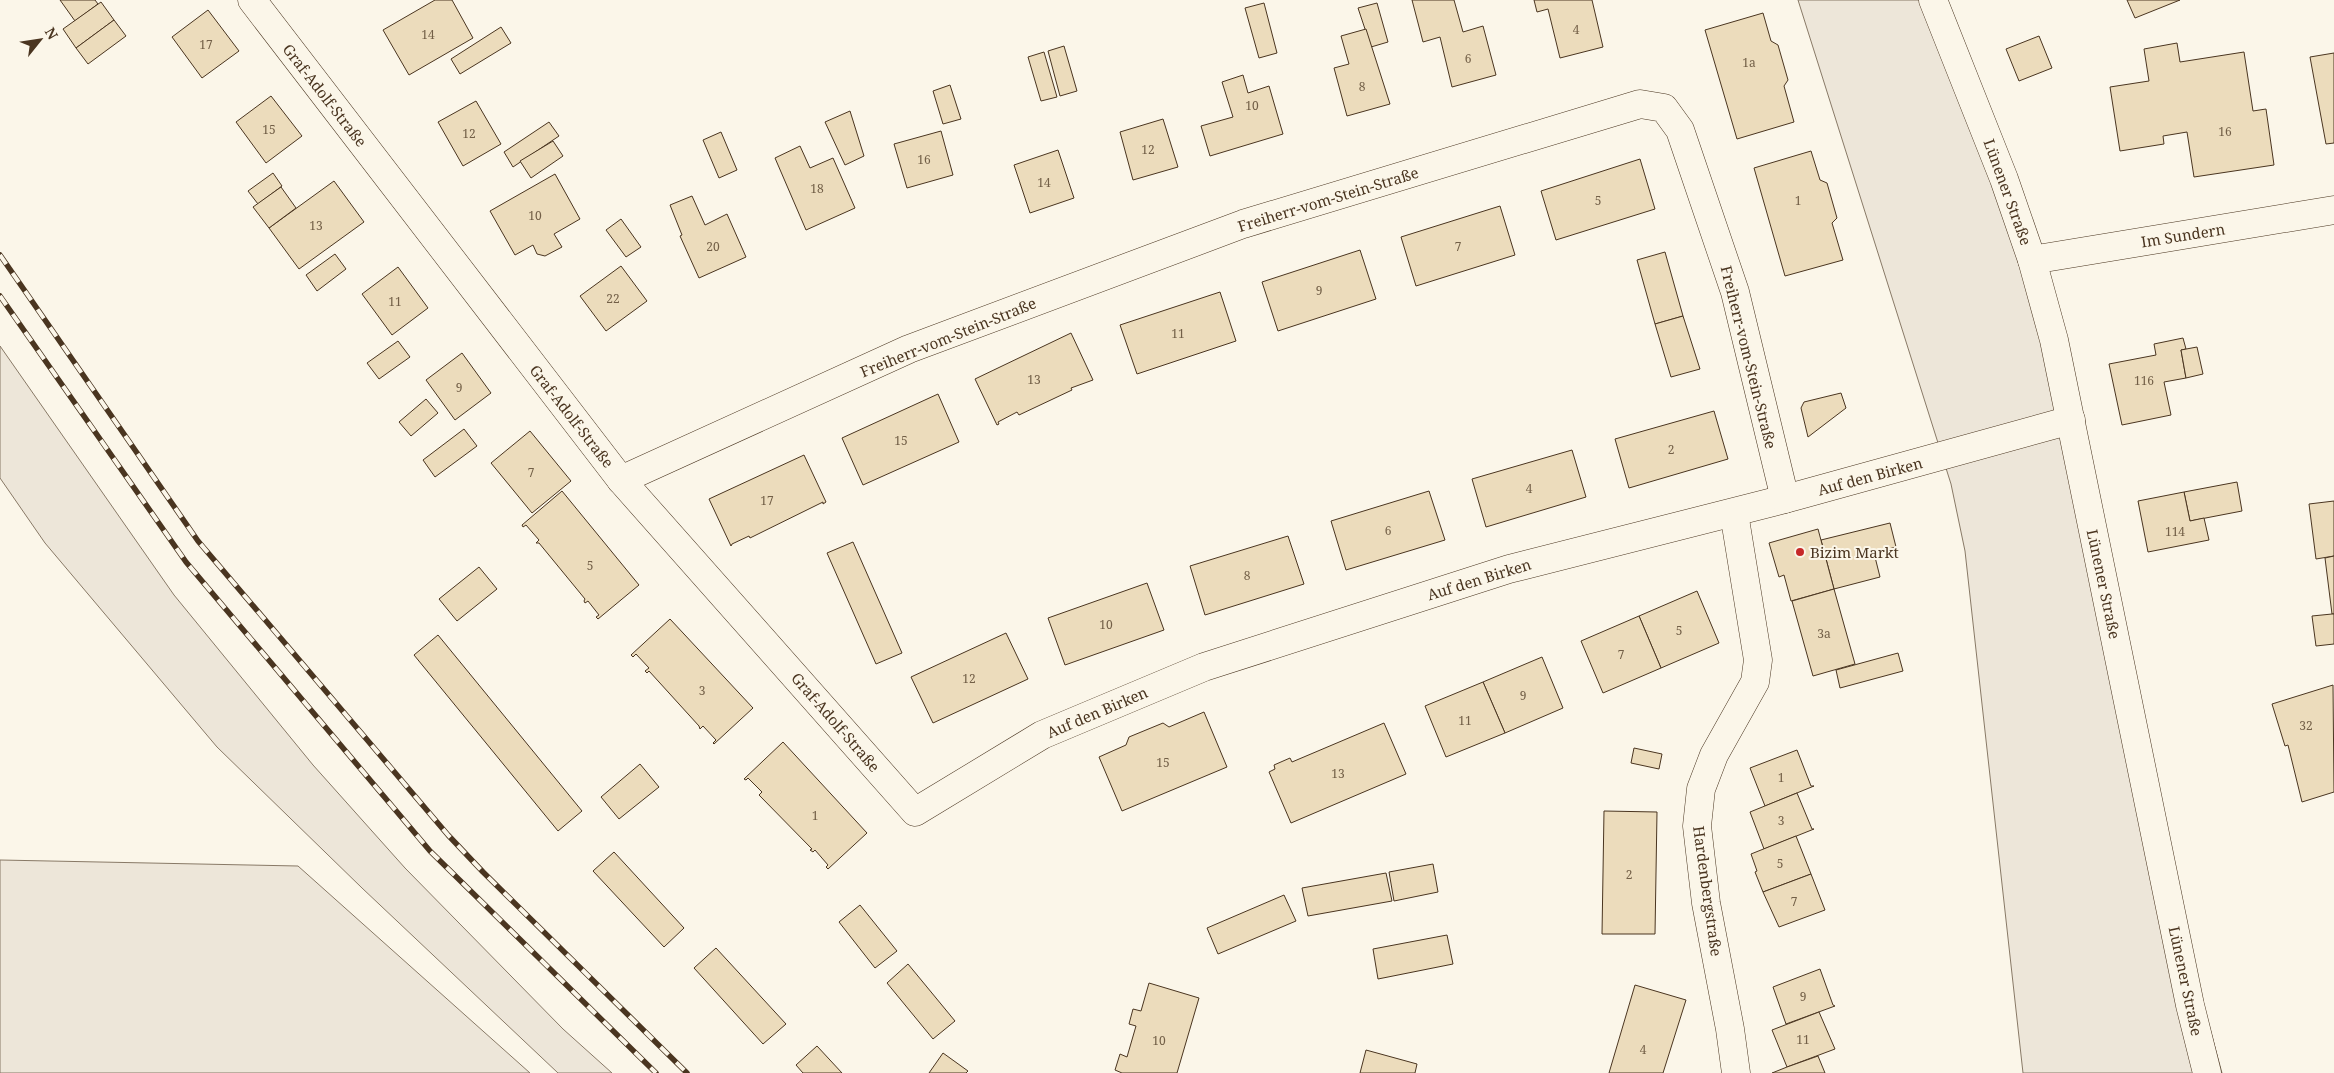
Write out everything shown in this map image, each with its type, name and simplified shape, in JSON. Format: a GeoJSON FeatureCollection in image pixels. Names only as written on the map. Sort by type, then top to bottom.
{"type":"FeatureCollection","features":[{"type":"Feature","properties":{"kind":"street","name":"Graf-Adolf-Straße"},"geometry":{"type":"LineString","coordinates":[[252,0],[621,480],[915,812]]}},
{"type":"Feature","properties":{"kind":"street","name":"Lünener Straße"},"geometry":{"type":"LineString","coordinates":[[1933,0],[2004,179],[2032,260],[2054,340],[2190,1006],[2208,1073]]}},
{"type":"Feature","properties":{"kind":"street","name":"Freiherr-vom-Stein-Straße"},"geometry":{"type":"LineString","coordinates":[[621,480],[909,349],[1243,224],[1640,104],[1664,108],[1680,130],[1735,292],[1785,500]]}},
{"type":"Feature","properties":{"kind":"street","name":"Im Sundern"},"geometry":{"type":"LineString","coordinates":[[2032,260],[2334,210]]}},
{"type":"Feature","properties":{"kind":"street","name":"Auf den Birken"},"geometry":{"type":"LineString","coordinates":[[915,812],[1042,735],[1204,667],[1510,568],[1785,500],[2070,420]]}},
{"type":"Feature","properties":{"kind":"street","name":"Hardenbergstraße"},"geometry":{"type":"LineString","coordinates":[[1734,513],[1758,660],[1755,682],[1714,755],[1701,789],[1697,826],[1706,903],[1730,1029],[1736,1073]]}},
{"type":"Feature","properties":{"kind":"shaded area"},"geometry":{"type":"Polygon","coordinates":[[[1798,0],[1944,0],[2025,217],[2192,963],[2222,1073],[2023,1073],[1965,551],[1951,484],[1798,0]]]}},
{"type":"Feature","properties":{"kind":"shaded area"},"geometry":{"type":"Polygon","coordinates":[[[0,346],[174,595],[313,765],[405,868],[563,1029],[612,1073],[558,1073],[362,888],[217,747],[45,543],[0,478],[0,346]]]}},
{"type":"Feature","properties":{"kind":"shaded area"},"geometry":{"type":"Polygon","coordinates":[[[0,860],[298,866],[530,1073],[0,1073],[0,860]]]}},
{"type":"Feature","properties":{"kind":"building"},"geometry":{"type":"Polygon","coordinates":[[[60,0],[95,0],[98,4],[75,21],[60,0]]]}},
{"type":"Feature","properties":{"kind":"building"},"geometry":{"type":"Polygon","coordinates":[[[435,0],[452,0],[473,38],[409,75],[383,30],[435,0]]]}},
{"type":"Feature","properties":{"kind":"building"},"geometry":{"type":"Polygon","coordinates":[[[1412,0],[1454,0],[1463,32],[1483,26],[1496,75],[1452,87],[1440,37],[1423,42],[1412,0]]]}},
{"type":"Feature","properties":{"kind":"building"},"geometry":{"type":"Polygon","coordinates":[[[1534,0],[1592,0],[1603,47],[1560,58],[1548,9],[1537,12],[1534,0]]]}},
{"type":"Feature","properties":{"kind":"building"},"geometry":{"type":"Polygon","coordinates":[[[2127,0],[2180,0],[2135,18],[2127,0]]]}},
{"type":"Feature","properties":{"kind":"building"},"geometry":{"type":"Polygon","coordinates":[[[101,2],[114,20],[76,48],[63,29],[101,2]]]}},
{"type":"Feature","properties":{"kind":"building"},"geometry":{"type":"Polygon","coordinates":[[[1264,3],[1277,53],[1259,58],[1245,8],[1264,3]]]}},
{"type":"Feature","properties":{"kind":"building"},"geometry":{"type":"Polygon","coordinates":[[[1377,3],[1388,42],[1371,47],[1358,8],[1377,3]]]}},
{"type":"Feature","properties":{"kind":"building"},"geometry":{"type":"Polygon","coordinates":[[[208,10],[239,51],[202,78],[172,37],[208,10]]]}},
{"type":"Feature","properties":{"kind":"building"},"geometry":{"type":"Polygon","coordinates":[[[1763,13],[1771,41],[1778,45],[1788,80],[1784,86],[1794,122],[1737,139],[1705,30],[1763,13]]]}},
{"type":"Feature","properties":{"kind":"building"},"geometry":{"type":"Polygon","coordinates":[[[114,20],[126,36],[88,64],[76,48],[114,20]]]}},
{"type":"Feature","properties":{"kind":"building"},"geometry":{"type":"Polygon","coordinates":[[[501,27],[511,43],[460,74],[451,59],[501,27]]]}},
{"type":"Feature","properties":{"kind":"building"},"geometry":{"type":"Polygon","coordinates":[[[1366,29],[1390,104],[1347,116],[1334,68],[1349,64],[1341,36],[1366,29]]]}},
{"type":"Feature","properties":{"kind":"building"},"geometry":{"type":"Polygon","coordinates":[[[2039,36],[2052,68],[2019,81],[2006,49],[2039,36]]]}},
{"type":"Feature","properties":{"kind":"building"},"geometry":{"type":"Polygon","coordinates":[[[2177,43],[2180,62],[2244,52],[2253,111],[2266,109],[2274,165],[2194,177],[2187,132],[2163,136],[2164,144],[2120,151],[2110,87],[2149,81],[2144,49],[2177,43]]]}},
{"type":"Feature","properties":{"kind":"building"},"geometry":{"type":"Polygon","coordinates":[[[1064,46],[1077,91],[1060,96],[1048,51],[1064,46]]]}},
{"type":"Feature","properties":{"kind":"building"},"geometry":{"type":"Polygon","coordinates":[[[1044,52],[1057,97],[1041,101],[1028,57],[1044,52]]]}},
{"type":"Feature","properties":{"kind":"building"},"geometry":{"type":"Polygon","coordinates":[[[2334,53],[2334,143],[2326,144],[2310,57],[2334,53]]]}},
{"type":"Feature","properties":{"kind":"building"},"geometry":{"type":"Polygon","coordinates":[[[1243,75],[1248,93],[1269,86],[1283,134],[1210,156],[1201,126],[1233,117],[1222,82],[1243,75]]]}},
{"type":"Feature","properties":{"kind":"building"},"geometry":{"type":"Polygon","coordinates":[[[950,85],[961,119],[943,124],[933,91],[950,85]]]}},
{"type":"Feature","properties":{"kind":"building"},"geometry":{"type":"Polygon","coordinates":[[[271,96],[302,136],[266,163],[236,122],[271,96]]]}},
{"type":"Feature","properties":{"kind":"building"},"geometry":{"type":"Polygon","coordinates":[[[476,101],[501,144],[463,166],[438,122],[476,101]]]}},
{"type":"Feature","properties":{"kind":"building"},"geometry":{"type":"Polygon","coordinates":[[[850,111],[864,156],[845,165],[825,122],[850,111]]]}},
{"type":"Feature","properties":{"kind":"building"},"geometry":{"type":"Polygon","coordinates":[[[1163,119],[1178,167],[1133,180],[1120,132],[1163,119]]]}},
{"type":"Feature","properties":{"kind":"building"},"geometry":{"type":"Polygon","coordinates":[[[549,122],[559,136],[513,167],[504,152],[549,122]]]}},
{"type":"Feature","properties":{"kind":"building"},"geometry":{"type":"Polygon","coordinates":[[[941,131],[953,175],[907,188],[894,144],[941,131]]]}},
{"type":"Feature","properties":{"kind":"building"},"geometry":{"type":"Polygon","coordinates":[[[721,132],[737,170],[719,178],[703,140],[721,132]]]}},
{"type":"Feature","properties":{"kind":"building"},"geometry":{"type":"Polygon","coordinates":[[[553,141],[563,156],[531,178],[520,161],[553,141]]]}},
{"type":"Feature","properties":{"kind":"building"},"geometry":{"type":"Polygon","coordinates":[[[800,146],[810,168],[833,158],[855,208],[806,230],[775,158],[800,146]]]}},
{"type":"Feature","properties":{"kind":"building"},"geometry":{"type":"Polygon","coordinates":[[[1058,150],[1074,198],[1030,213],[1014,165],[1058,150]]]}},
{"type":"Feature","properties":{"kind":"building"},"geometry":{"type":"Polygon","coordinates":[[[1811,151],[1820,180],[1827,183],[1837,218],[1832,223],[1843,260],[1785,276],[1754,168],[1811,151]]]}},
{"type":"Feature","properties":{"kind":"building"},"geometry":{"type":"Polygon","coordinates":[[[1640,159],[1655,209],[1556,240],[1541,191],[1640,159]]]}},
{"type":"Feature","properties":{"kind":"building"},"geometry":{"type":"Polygon","coordinates":[[[273,173],[282,186],[258,204],[248,191],[273,173]]]}},
{"type":"Feature","properties":{"kind":"building"},"geometry":{"type":"Polygon","coordinates":[[[555,174],[580,219],[554,234],[562,247],[545,256],[537,254],[533,245],[515,255],[490,211],[555,174]]]}},
{"type":"Feature","properties":{"kind":"building"},"geometry":{"type":"Polygon","coordinates":[[[334,181],[364,222],[299,269],[269,228],[334,181]]]}},
{"type":"Feature","properties":{"kind":"building"},"geometry":{"type":"Polygon","coordinates":[[[281,187],[296,208],[269,228],[253,207],[281,187]]]}},
{"type":"Feature","properties":{"kind":"building"},"geometry":{"type":"Polygon","coordinates":[[[692,196],[705,225],[727,214],[746,257],[699,278],[680,236],[682,235],[670,205],[692,196]]]}},
{"type":"Feature","properties":{"kind":"building"},"geometry":{"type":"Polygon","coordinates":[[[1500,206],[1515,255],[1416,286],[1401,237],[1500,206]]]}},
{"type":"Feature","properties":{"kind":"building"},"geometry":{"type":"Polygon","coordinates":[[[621,219],[641,247],[626,257],[606,230],[621,219]]]}},
{"type":"Feature","properties":{"kind":"building"},"geometry":{"type":"Polygon","coordinates":[[[1360,250],[1376,299],[1278,331],[1262,282],[1360,250]]]}},
{"type":"Feature","properties":{"kind":"building"},"geometry":{"type":"Polygon","coordinates":[[[1665,252],[1683,316],[1655,324],[1637,260],[1665,252]]]}},
{"type":"Feature","properties":{"kind":"building"},"geometry":{"type":"Polygon","coordinates":[[[335,254],[346,269],[317,291],[306,275],[335,254]]]}},
{"type":"Feature","properties":{"kind":"building"},"geometry":{"type":"Polygon","coordinates":[[[621,266],[647,301],[606,331],[580,296],[621,266]]]}},
{"type":"Feature","properties":{"kind":"building"},"geometry":{"type":"Polygon","coordinates":[[[398,267],[428,308],[392,335],[362,294],[398,267]]]}},
{"type":"Feature","properties":{"kind":"building"},"geometry":{"type":"Polygon","coordinates":[[[1220,292],[1236,341],[1137,374],[1120,325],[1220,292]]]}},
{"type":"Feature","properties":{"kind":"building"},"geometry":{"type":"Polygon","coordinates":[[[1683,316],[1700,369],[1671,377],[1655,324],[1683,316]]]}},
{"type":"Feature","properties":{"kind":"building"},"geometry":{"type":"Polygon","coordinates":[[[1071,333],[1093,380],[1071,388],[1072,390],[1019,415],[1017,412],[998,422],[999,424],[997,425],[975,379],[1071,333]]]}},
{"type":"Feature","properties":{"kind":"building"},"geometry":{"type":"Polygon","coordinates":[[[2183,338],[2186,349],[2181,350],[2186,378],[2164,382],[2171,415],[2122,425],[2109,364],[2156,355],[2154,344],[2183,338]]]}},
{"type":"Feature","properties":{"kind":"building"},"geometry":{"type":"Polygon","coordinates":[[[398,341],[410,357],[379,379],[367,363],[398,341]]]}},
{"type":"Feature","properties":{"kind":"building"},"geometry":{"type":"Polygon","coordinates":[[[2197,347],[2203,374],[2186,378],[2181,350],[2197,347]]]}},
{"type":"Feature","properties":{"kind":"building"},"geometry":{"type":"Polygon","coordinates":[[[462,353],[491,393],[455,420],[426,380],[462,353]]]}},
{"type":"Feature","properties":{"kind":"building"},"geometry":{"type":"Polygon","coordinates":[[[1841,393],[1846,408],[1808,437],[1801,408],[1804,402],[1841,393]]]}},
{"type":"Feature","properties":{"kind":"building"},"geometry":{"type":"Polygon","coordinates":[[[938,394],[959,442],[863,485],[842,438],[938,394]]]}},
{"type":"Feature","properties":{"kind":"building"},"geometry":{"type":"Polygon","coordinates":[[[426,399],[438,413],[411,436],[399,422],[426,399]]]}},
{"type":"Feature","properties":{"kind":"building"},"geometry":{"type":"Polygon","coordinates":[[[1714,411],[1728,459],[1629,488],[1615,439],[1714,411]]]}},
{"type":"Feature","properties":{"kind":"building"},"geometry":{"type":"Polygon","coordinates":[[[464,429],[477,446],[435,477],[423,460],[464,429]]]}},
{"type":"Feature","properties":{"kind":"building"},"geometry":{"type":"Polygon","coordinates":[[[530,431],[571,481],[532,513],[491,463],[530,431]]]}},
{"type":"Feature","properties":{"kind":"building"},"geometry":{"type":"Polygon","coordinates":[[[1572,450],[1586,497],[1486,527],[1472,479],[1572,450]]]}},
{"type":"Feature","properties":{"kind":"building"},"geometry":{"type":"Polygon","coordinates":[[[804,455],[826,502],[750,538],[749,536],[731,546],[709,499],[804,455]]]}},
{"type":"Feature","properties":{"kind":"building"},"geometry":{"type":"Polygon","coordinates":[[[2237,482],[2242,511],[2190,521],[2184,492],[2237,482]]]}},
{"type":"Feature","properties":{"kind":"building"},"geometry":{"type":"Polygon","coordinates":[[[562,491],[639,585],[598,619],[596,617],[599,615],[588,601],[585,603],[585,599],[539,543],[536,543],[539,540],[526,525],[523,527],[522,525],[562,491]]]}},
{"type":"Feature","properties":{"kind":"building"},"geometry":{"type":"Polygon","coordinates":[[[1429,491],[1445,540],[1346,570],[1331,521],[1429,491]]]}},
{"type":"Feature","properties":{"kind":"building"},"geometry":{"type":"Polygon","coordinates":[[[2184,492],[2190,521],[2204,518],[2209,540],[2148,552],[2138,501],[2184,492]]]}},
{"type":"Feature","properties":{"kind":"building"},"geometry":{"type":"Polygon","coordinates":[[[2334,501],[2334,556],[2316,559],[2309,504],[2334,501]]]}},
{"type":"Feature","properties":{"kind":"building"},"geometry":{"type":"Polygon","coordinates":[[[1890,523],[1896,547],[1874,553],[1880,577],[1834,589],[1821,540],[1890,523]]]}},
{"type":"Feature","properties":{"kind":"building"},"geometry":{"type":"Polygon","coordinates":[[[1818,529],[1834,589],[1791,601],[1784,575],[1779,577],[1769,543],[1818,529]]]}},
{"type":"Feature","properties":{"kind":"building"},"geometry":{"type":"Polygon","coordinates":[[[1288,536],[1304,584],[1205,615],[1190,566],[1288,536]]]}},
{"type":"Feature","properties":{"kind":"building"},"geometry":{"type":"Polygon","coordinates":[[[853,542],[902,653],[876,664],[827,553],[853,542]]]}},
{"type":"Feature","properties":{"kind":"building"},"geometry":{"type":"Polygon","coordinates":[[[2334,556],[2334,614],[2332,614],[2325,558],[2334,556]]]}},
{"type":"Feature","properties":{"kind":"building"},"geometry":{"type":"Polygon","coordinates":[[[479,567],[497,589],[457,621],[439,599],[479,567]]]}},
{"type":"Feature","properties":{"kind":"building"},"geometry":{"type":"Polygon","coordinates":[[[1147,583],[1164,630],[1065,665],[1048,618],[1147,583]]]}},
{"type":"Feature","properties":{"kind":"building"},"geometry":{"type":"Polygon","coordinates":[[[1834,589],[1855,664],[1813,676],[1792,601],[1834,589]]]}},
{"type":"Feature","properties":{"kind":"building"},"geometry":{"type":"Polygon","coordinates":[[[1697,591],[1719,643],[1661,668],[1639,616],[1697,591]]]}},
{"type":"Feature","properties":{"kind":"building"},"geometry":{"type":"Polygon","coordinates":[[[2334,614],[2334,644],[2316,646],[2312,616],[2334,614]]]}},
{"type":"Feature","properties":{"kind":"building"},"geometry":{"type":"Polygon","coordinates":[[[1639,616],[1661,668],[1603,693],[1581,641],[1639,616]]]}},
{"type":"Feature","properties":{"kind":"building"},"geometry":{"type":"Polygon","coordinates":[[[670,619],[753,708],[714,744],[716,740],[703,726],[700,729],[649,671],[647,673],[645,671],[649,668],[636,654],[633,657],[631,655],[670,619]]]}},
{"type":"Feature","properties":{"kind":"building"},"geometry":{"type":"Polygon","coordinates":[[[1006,633],[1028,679],[933,723],[911,677],[1006,633]]]}},
{"type":"Feature","properties":{"kind":"building"},"geometry":{"type":"Polygon","coordinates":[[[438,635],[582,811],[558,831],[414,655],[438,635]]]}},
{"type":"Feature","properties":{"kind":"building"},"geometry":{"type":"Polygon","coordinates":[[[1898,653],[1903,671],[1840,688],[1836,670],[1898,653]]]}},
{"type":"Feature","properties":{"kind":"building"},"geometry":{"type":"Polygon","coordinates":[[[1542,657],[1563,708],[1505,733],[1483,682],[1542,657]]]}},
{"type":"Feature","properties":{"kind":"building"},"geometry":{"type":"Polygon","coordinates":[[[1483,682],[1505,733],[1446,757],[1425,706],[1483,682]]]}},
{"type":"Feature","properties":{"kind":"building"},"geometry":{"type":"Polygon","coordinates":[[[2333,685],[2334,792],[2302,802],[2288,745],[2285,746],[2272,704],[2333,685]]]}},
{"type":"Feature","properties":{"kind":"building"},"geometry":{"type":"Polygon","coordinates":[[[1204,712],[1227,767],[1122,811],[1099,757],[1126,745],[1129,737],[1163,723],[1169,727],[1204,712]]]}},
{"type":"Feature","properties":{"kind":"building"},"geometry":{"type":"Polygon","coordinates":[[[1384,723],[1406,774],[1291,823],[1269,772],[1275,769],[1274,765],[1290,758],[1292,762],[1384,723]]]}},
{"type":"Feature","properties":{"kind":"building"},"geometry":{"type":"Polygon","coordinates":[[[783,742],[867,833],[828,869],[826,867],[828,865],[815,850],[813,852],[810,850],[812,849],[759,795],[762,792],[748,778],[744,779],[783,742]]]}},
{"type":"Feature","properties":{"kind":"building"},"geometry":{"type":"Polygon","coordinates":[[[1634,748],[1662,754],[1659,769],[1631,763],[1634,748]]]}},
{"type":"Feature","properties":{"kind":"building"},"geometry":{"type":"Polygon","coordinates":[[[1797,750],[1811,786],[1814,786],[1765,806],[1750,768],[1797,750]]]}},
{"type":"Feature","properties":{"kind":"building"},"geometry":{"type":"Polygon","coordinates":[[[640,764],[659,787],[619,819],[601,797],[640,764]]]}},
{"type":"Feature","properties":{"kind":"building"},"geometry":{"type":"Polygon","coordinates":[[[1797,793],[1812,829],[1814,829],[1764,849],[1750,812],[1797,793]]]}},
{"type":"Feature","properties":{"kind":"building"},"geometry":{"type":"Polygon","coordinates":[[[1604,811],[1657,812],[1655,934],[1602,934],[1604,811]]]}},
{"type":"Feature","properties":{"kind":"building"},"geometry":{"type":"Polygon","coordinates":[[[1796,836],[1811,874],[1763,892],[1755,872],[1757,871],[1751,854],[1796,836]]]}},
{"type":"Feature","properties":{"kind":"building"},"geometry":{"type":"Polygon","coordinates":[[[614,852],[684,928],[664,947],[593,871],[614,852]]]}},
{"type":"Feature","properties":{"kind":"building"},"geometry":{"type":"Polygon","coordinates":[[[1433,864],[1438,892],[1394,901],[1389,872],[1433,864]]]}},
{"type":"Feature","properties":{"kind":"building"},"geometry":{"type":"Polygon","coordinates":[[[1386,873],[1392,901],[1308,916],[1302,888],[1386,873]]]}},
{"type":"Feature","properties":{"kind":"building"},"geometry":{"type":"Polygon","coordinates":[[[1811,874],[1825,910],[1779,927],[1763,892],[1811,874]]]}},
{"type":"Feature","properties":{"kind":"building"},"geometry":{"type":"Polygon","coordinates":[[[1284,895],[1296,921],[1218,954],[1207,928],[1284,895]]]}},
{"type":"Feature","properties":{"kind":"building"},"geometry":{"type":"Polygon","coordinates":[[[860,905],[897,951],[875,968],[839,922],[860,905]]]}},
{"type":"Feature","properties":{"kind":"building"},"geometry":{"type":"Polygon","coordinates":[[[1447,935],[1453,964],[1378,979],[1373,949],[1447,935]]]}},
{"type":"Feature","properties":{"kind":"building"},"geometry":{"type":"Polygon","coordinates":[[[716,948],[786,1024],[763,1044],[694,968],[716,948]]]}},
{"type":"Feature","properties":{"kind":"building"},"geometry":{"type":"Polygon","coordinates":[[[908,964],[955,1021],[933,1039],[887,983],[908,964]]]}},
{"type":"Feature","properties":{"kind":"building"},"geometry":{"type":"Polygon","coordinates":[[[1820,969],[1835,1006],[1786,1024],[1773,987],[1820,969]]]}},
{"type":"Feature","properties":{"kind":"building"},"geometry":{"type":"Polygon","coordinates":[[[1149,983],[1199,998],[1177,1073],[1122,1073],[1115,1070],[1120,1054],[1127,1057],[1136,1026],[1129,1024],[1133,1009],[1141,1011],[1149,983]]]}},
{"type":"Feature","properties":{"kind":"building"},"geometry":{"type":"Polygon","coordinates":[[[1635,985],[1686,1000],[1663,1073],[1609,1073],[1635,985]]]}},
{"type":"Feature","properties":{"kind":"building"},"geometry":{"type":"Polygon","coordinates":[[[1819,1012],[1835,1049],[1787,1067],[1772,1030],[1819,1012]]]}},
{"type":"Feature","properties":{"kind":"building"},"geometry":{"type":"Polygon","coordinates":[[[817,1046],[842,1073],[803,1073],[796,1065],[817,1046]]]}},
{"type":"Feature","properties":{"kind":"building"},"geometry":{"type":"Polygon","coordinates":[[[1366,1050],[1417,1064],[1415,1073],[1360,1073],[1366,1050]]]}},
{"type":"Feature","properties":{"kind":"building"},"geometry":{"type":"Polygon","coordinates":[[[943,1053],[968,1071],[966,1073],[929,1073],[943,1053]]]}},
{"type":"Feature","properties":{"kind":"building"},"geometry":{"type":"Polygon","coordinates":[[[1818,1056],[1825,1073],[1772,1073],[1787,1067],[1818,1056]]]}},
{"type":"Feature","properties":{"kind":"railway"},"geometry":{"type":"LineString","coordinates":[[0,255],[198,541],[448,835],[483,872],[687,1073]]}},
{"type":"Feature","properties":{"kind":"railway"},"geometry":{"type":"LineString","coordinates":[[0,296],[186,562],[430,851],[656,1073]]}},
{"type":"Feature","properties":{"kind":"place","name":"Bizim Markt"},"geometry":{"type":"Point","coordinates":[1800,552]}}]}
